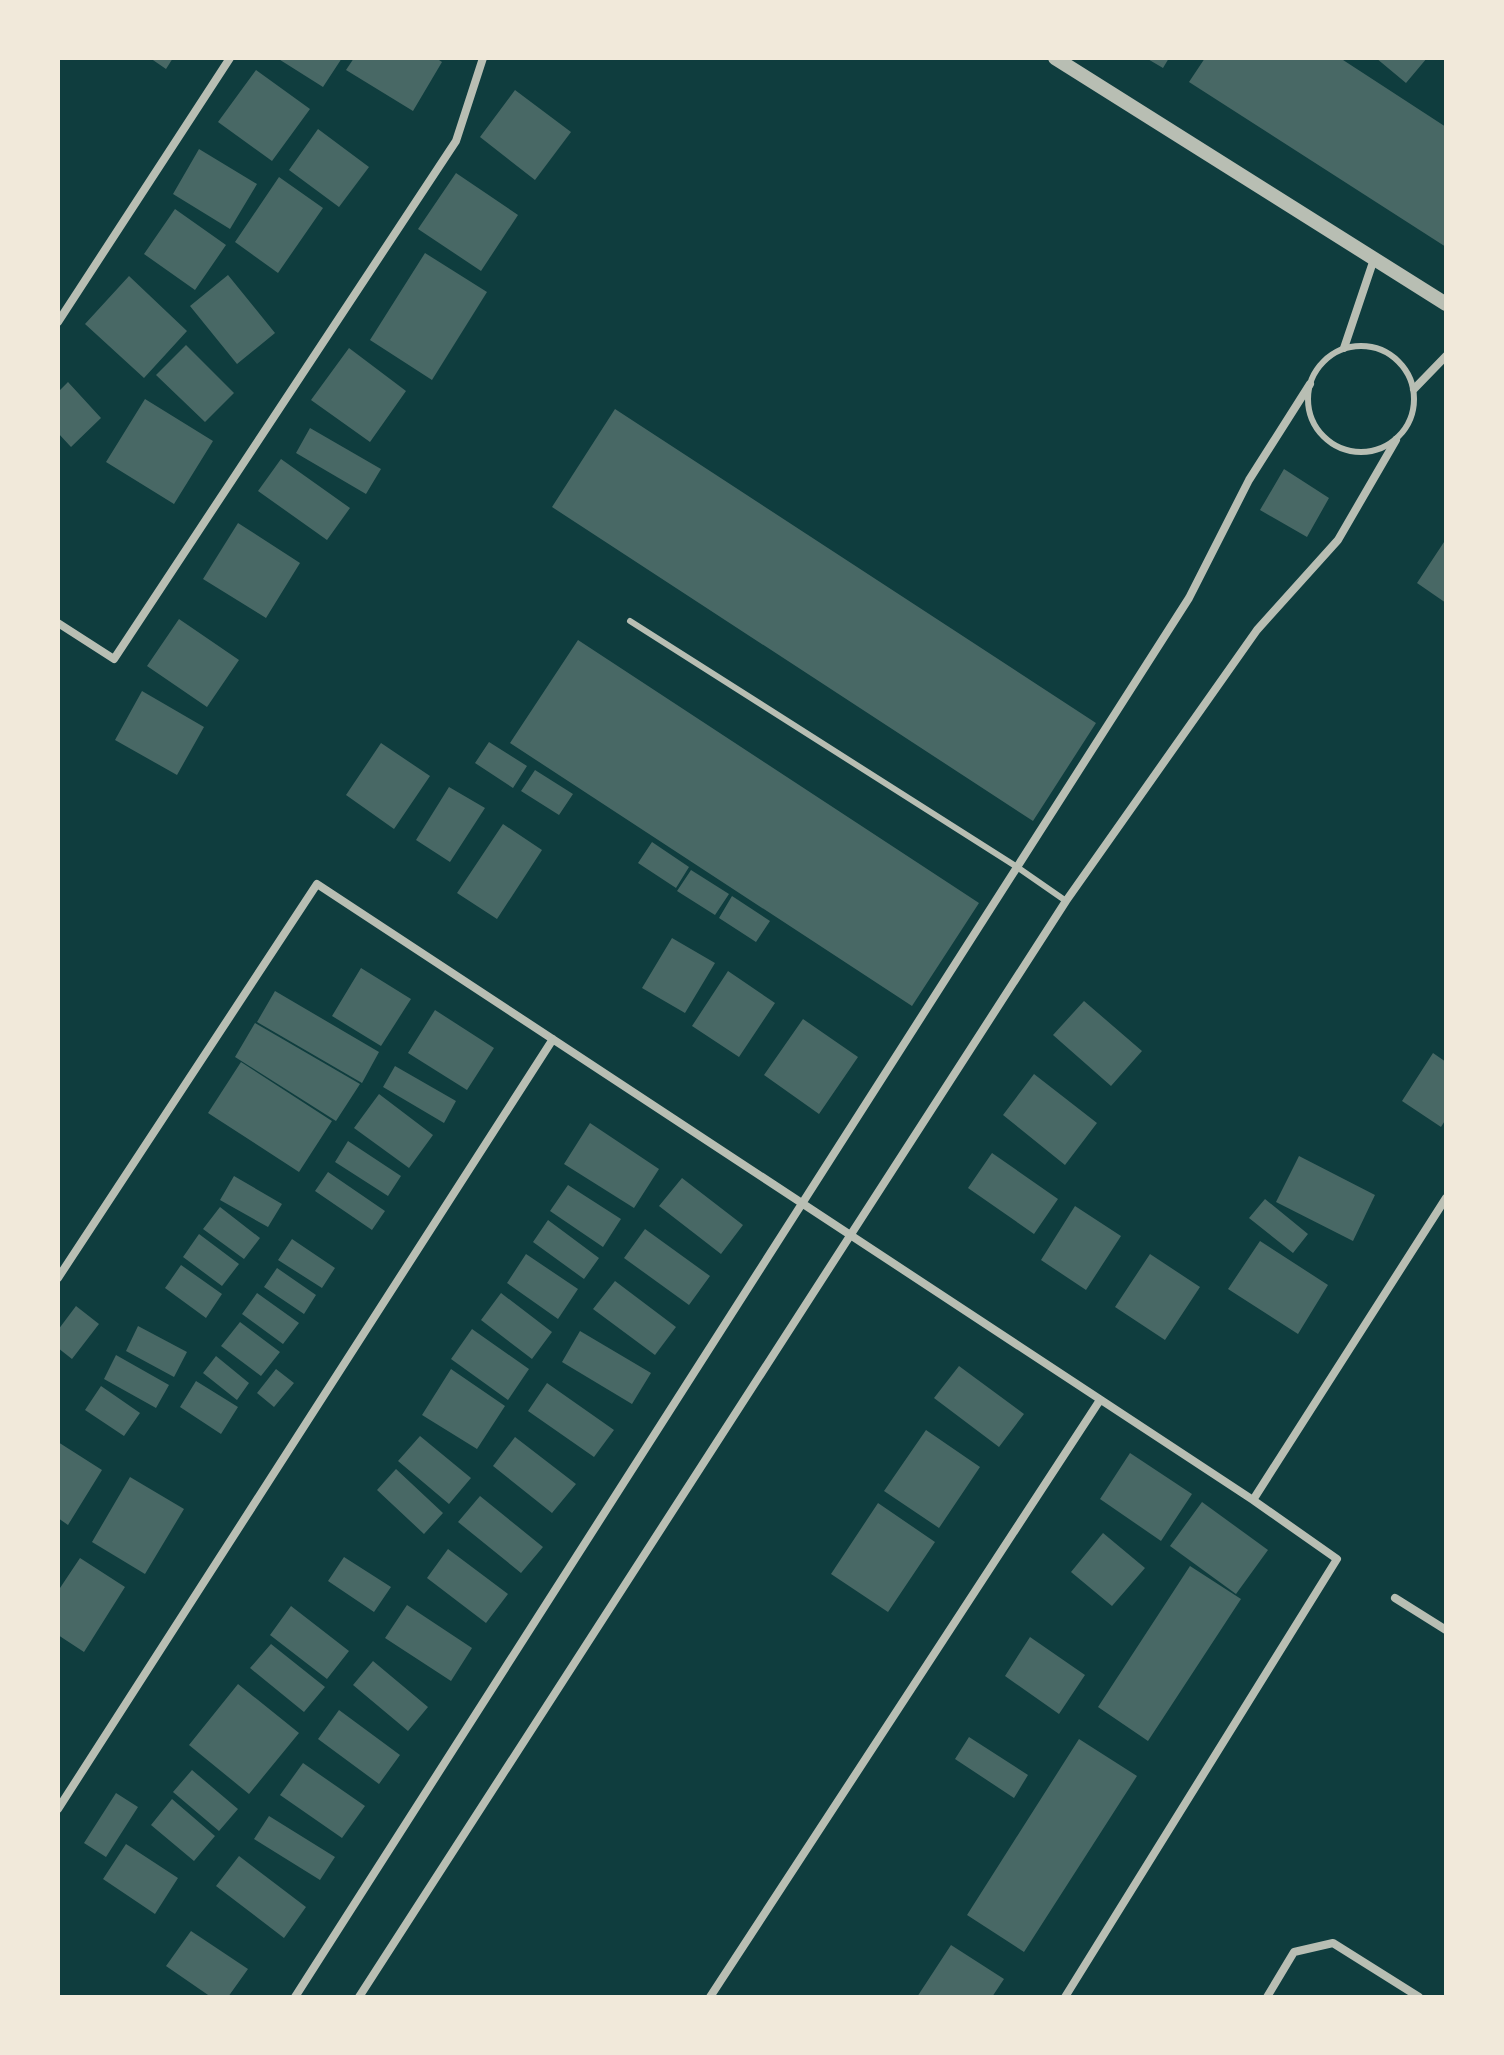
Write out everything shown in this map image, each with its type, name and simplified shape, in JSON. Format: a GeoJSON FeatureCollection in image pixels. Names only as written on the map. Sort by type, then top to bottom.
{"type":"FeatureCollection","features":[{"type":"Feature","properties":{"kind":"street"},"geometry":{"type":"LineString","coordinates":[[58,322],[230,58]]}},
{"type":"Feature","properties":{"kind":"street"},"geometry":{"type":"LineString","coordinates":[[58,623],[114,659],[456,141],[483,58]]}},
{"type":"Feature","properties":{"kind":"street"},"geometry":{"type":"LineString","coordinates":[[1055,58],[1446,304]]}},
{"type":"Feature","properties":{"kind":"street"},"geometry":{"type":"LineString","coordinates":[[1344,348],[1374,259]]}},
{"type":"Feature","properties":{"kind":"street"},"geometry":{"type":"LineString","coordinates":[[1414,389],[1446,356]]}},
{"type":"Feature","properties":{"kind":"street"},"geometry":{"type":"LineString","coordinates":[[295,1997],[1189,598],[1249,480],[1310,384]]}},
{"type":"Feature","properties":{"kind":"street"},"geometry":{"type":"LineString","coordinates":[[359,1997],[1066,901],[1257,630],[1338,540],[1396,440]]}},
{"type":"Feature","properties":{"kind":"street"},"geometry":{"type":"LineString","coordinates":[[58,1278],[317,884],[1253,1500],[1337,1559],[1065,1997]]}},
{"type":"Feature","properties":{"kind":"street"},"geometry":{"type":"LineString","coordinates":[[58,1809],[553,1039]]}},
{"type":"Feature","properties":{"kind":"street"},"geometry":{"type":"LineString","coordinates":[[1253,1500],[1446,1198]]}},
{"type":"Feature","properties":{"kind":"street"},"geometry":{"type":"LineString","coordinates":[[710,1997],[1100,1400]]}},
{"type":"Feature","properties":{"kind":"street"},"geometry":{"type":"LineString","coordinates":[[1395,1598],[1446,1630]]}},
{"type":"Feature","properties":{"kind":"street"},"geometry":{"type":"LineString","coordinates":[[1267,1997],[1294,1952],[1333,1943],[1419,1997]]}},
{"type":"Feature","properties":{"kind":"lane"},"geometry":{"type":"LineString","coordinates":[[1361,345],[1378,348],[1395,357],[1407,371],[1414,389],[1414,408],[1408,426],[1396,440],[1380,450],[1360,453],[1341,449],[1324,438],[1313,422],[1308,404],[1310,384],[1329,355],[1344,348],[1361,345]]}},
{"type":"Feature","properties":{"kind":"lane"},"geometry":{"type":"LineString","coordinates":[[630,621],[1066,901]]}},
{"type":"Feature","properties":{"kind":"building"},"geometry":{"type":"Polygon","coordinates":[[[150,58],[173,58],[166,69],[150,58]]]}},
{"type":"Feature","properties":{"kind":"building"},"geometry":{"type":"Polygon","coordinates":[[[277,58],[342,58],[323,87],[277,58]]]}},
{"type":"Feature","properties":{"kind":"building"},"geometry":{"type":"Polygon","coordinates":[[[354,58],[436,58],[442,62],[413,111],[346,70],[354,58]]]}},
{"type":"Feature","properties":{"kind":"building"},"geometry":{"type":"Polygon","coordinates":[[[1146,58],[1169,58],[1163,68],[1146,58]]]}},
{"type":"Feature","properties":{"kind":"building"},"geometry":{"type":"Polygon","coordinates":[[[1205,58],[1340,58],[1446,127],[1446,247],[1189,82],[1205,58]]]}},
{"type":"Feature","properties":{"kind":"building"},"geometry":{"type":"Polygon","coordinates":[[[1376,58],[1427,58],[1406,83],[1376,58]]]}},
{"type":"Feature","properties":{"kind":"building"},"geometry":{"type":"Polygon","coordinates":[[[256,70],[310,109],[272,161],[218,122],[256,70]]]}},
{"type":"Feature","properties":{"kind":"building"},"geometry":{"type":"Polygon","coordinates":[[[515,90],[571,132],[535,180],[480,137],[515,90]]]}},
{"type":"Feature","properties":{"kind":"building"},"geometry":{"type":"Polygon","coordinates":[[[318,129],[369,167],[339,207],[289,170],[318,129]]]}},
{"type":"Feature","properties":{"kind":"building"},"geometry":{"type":"Polygon","coordinates":[[[199,149],[257,184],[230,229],[173,194],[199,149]]]}},
{"type":"Feature","properties":{"kind":"building"},"geometry":{"type":"Polygon","coordinates":[[[456,173],[518,215],[481,271],[418,229],[456,173]]]}},
{"type":"Feature","properties":{"kind":"building"},"geometry":{"type":"Polygon","coordinates":[[[279,177],[323,208],[278,273],[235,242],[279,177]]]}},
{"type":"Feature","properties":{"kind":"building"},"geometry":{"type":"Polygon","coordinates":[[[175,209],[226,245],[195,290],[144,254],[175,209]]]}},
{"type":"Feature","properties":{"kind":"building"},"geometry":{"type":"Polygon","coordinates":[[[425,253],[487,292],[432,380],[370,340],[425,253]]]}},
{"type":"Feature","properties":{"kind":"building"},"geometry":{"type":"Polygon","coordinates":[[[228,275],[275,333],[237,364],[190,306],[228,275]]]}},
{"type":"Feature","properties":{"kind":"building"},"geometry":{"type":"Polygon","coordinates":[[[129,276],[187,331],[144,378],[85,324],[129,276]]]}},
{"type":"Feature","properties":{"kind":"building"},"geometry":{"type":"Polygon","coordinates":[[[186,345],[234,393],[205,422],[156,375],[186,345]]]}},
{"type":"Feature","properties":{"kind":"building"},"geometry":{"type":"Polygon","coordinates":[[[349,348],[406,391],[370,442],[311,400],[349,348]]]}},
{"type":"Feature","properties":{"kind":"building"},"geometry":{"type":"Polygon","coordinates":[[[68,382],[101,418],[71,447],[58,433],[58,392],[68,382]]]}},
{"type":"Feature","properties":{"kind":"building"},"geometry":{"type":"Polygon","coordinates":[[[145,399],[213,441],[174,504],[106,462],[145,399]]]}},
{"type":"Feature","properties":{"kind":"building"},"geometry":{"type":"Polygon","coordinates":[[[615,409],[1096,723],[1033,821],[552,507],[615,409]]]}},
{"type":"Feature","properties":{"kind":"building"},"geometry":{"type":"Polygon","coordinates":[[[310,428],[381,469],[366,494],[296,453],[310,428]]]}},
{"type":"Feature","properties":{"kind":"building"},"geometry":{"type":"Polygon","coordinates":[[[281,459],[350,508],[327,540],[258,491],[281,459]]]}},
{"type":"Feature","properties":{"kind":"building"},"geometry":{"type":"Polygon","coordinates":[[[1284,469],[1329,498],[1307,537],[1260,510],[1284,469]]]}},
{"type":"Feature","properties":{"kind":"building"},"geometry":{"type":"Polygon","coordinates":[[[238,523],[300,563],[266,618],[203,579],[238,523]]]}},
{"type":"Feature","properties":{"kind":"building"},"geometry":{"type":"Polygon","coordinates":[[[1446,539],[1446,603],[1417,583],[1446,539]]]}},
{"type":"Feature","properties":{"kind":"building"},"geometry":{"type":"Polygon","coordinates":[[[179,619],[239,660],[207,707],[147,666],[179,619]]]}},
{"type":"Feature","properties":{"kind":"building"},"geometry":{"type":"Polygon","coordinates":[[[578,640],[979,903],[912,1006],[510,743],[578,640]]]}},
{"type":"Feature","properties":{"kind":"building"},"geometry":{"type":"Polygon","coordinates":[[[142,691],[204,727],[177,775],[115,740],[142,691]]]}},
{"type":"Feature","properties":{"kind":"building"},"geometry":{"type":"Polygon","coordinates":[[[489,742],[527,766],[513,788],[475,763],[489,742]]]}},
{"type":"Feature","properties":{"kind":"building"},"geometry":{"type":"Polygon","coordinates":[[[381,743],[430,776],[394,829],[346,795],[381,743]]]}},
{"type":"Feature","properties":{"kind":"building"},"geometry":{"type":"Polygon","coordinates":[[[535,770],[573,794],[559,815],[521,791],[535,770]]]}},
{"type":"Feature","properties":{"kind":"building"},"geometry":{"type":"Polygon","coordinates":[[[449,787],[485,808],[450,862],[416,840],[449,787]]]}},
{"type":"Feature","properties":{"kind":"building"},"geometry":{"type":"Polygon","coordinates":[[[503,824],[542,850],[497,919],[457,893],[503,824]]]}},
{"type":"Feature","properties":{"kind":"building"},"geometry":{"type":"Polygon","coordinates":[[[652,842],[689,867],[676,888],[638,863],[652,842]]]}},
{"type":"Feature","properties":{"kind":"building"},"geometry":{"type":"Polygon","coordinates":[[[691,870],[729,894],[715,915],[677,891],[691,870]]]}},
{"type":"Feature","properties":{"kind":"building"},"geometry":{"type":"Polygon","coordinates":[[[732,896],[770,921],[756,942],[719,918],[732,896]]]}},
{"type":"Feature","properties":{"kind":"building"},"geometry":{"type":"Polygon","coordinates":[[[672,938],[715,963],[685,1013],[642,988],[672,938]]]}},
{"type":"Feature","properties":{"kind":"building"},"geometry":{"type":"Polygon","coordinates":[[[361,968],[411,999],[381,1046],[332,1016],[361,968]]]}},
{"type":"Feature","properties":{"kind":"building"},"geometry":{"type":"Polygon","coordinates":[[[728,971],[775,1003],[739,1057],[692,1026],[728,971]]]}},
{"type":"Feature","properties":{"kind":"building"},"geometry":{"type":"Polygon","coordinates":[[[275,991],[379,1052],[362,1083],[257,1022],[275,991]]]}},
{"type":"Feature","properties":{"kind":"building"},"geometry":{"type":"Polygon","coordinates":[[[1084,1001],[1142,1051],[1111,1086],[1053,1035],[1084,1001]]]}},
{"type":"Feature","properties":{"kind":"building"},"geometry":{"type":"Polygon","coordinates":[[[435,1010],[494,1048],[467,1090],[408,1053],[435,1010]]]}},
{"type":"Feature","properties":{"kind":"building"},"geometry":{"type":"Polygon","coordinates":[[[803,1019],[858,1057],[819,1114],[764,1075],[803,1019]]]}},
{"type":"Feature","properties":{"kind":"building"},"geometry":{"type":"Polygon","coordinates":[[[255,1023],[360,1084],[336,1121],[235,1057],[255,1023]]]}},
{"type":"Feature","properties":{"kind":"building"},"geometry":{"type":"Polygon","coordinates":[[[1433,1053],[1446,1062],[1446,1119],[1441,1127],[1402,1101],[1433,1053]]]}},
{"type":"Feature","properties":{"kind":"building"},"geometry":{"type":"Polygon","coordinates":[[[241,1062],[332,1121],[299,1172],[208,1113],[241,1062]]]}},
{"type":"Feature","properties":{"kind":"building"},"geometry":{"type":"Polygon","coordinates":[[[395,1066],[456,1101],[444,1123],[383,1087],[395,1066]]]}},
{"type":"Feature","properties":{"kind":"building"},"geometry":{"type":"Polygon","coordinates":[[[1034,1074],[1097,1123],[1065,1165],[1003,1115],[1034,1074]]]}},
{"type":"Feature","properties":{"kind":"building"},"geometry":{"type":"Polygon","coordinates":[[[379,1094],[433,1135],[409,1168],[354,1128],[379,1094]]]}},
{"type":"Feature","properties":{"kind":"building"},"geometry":{"type":"Polygon","coordinates":[[[590,1123],[659,1169],[634,1208],[564,1164],[590,1123]]]}},
{"type":"Feature","properties":{"kind":"building"},"geometry":{"type":"Polygon","coordinates":[[[348,1141],[401,1176],[388,1196],[335,1162],[348,1141]]]}},
{"type":"Feature","properties":{"kind":"building"},"geometry":{"type":"Polygon","coordinates":[[[992,1153],[1058,1199],[1034,1234],[968,1188],[992,1153]]]}},
{"type":"Feature","properties":{"kind":"building"},"geometry":{"type":"Polygon","coordinates":[[[1299,1156],[1375,1195],[1353,1241],[1276,1202],[1299,1156]]]}},
{"type":"Feature","properties":{"kind":"building"},"geometry":{"type":"Polygon","coordinates":[[[328,1172],[385,1211],[372,1230],[315,1191],[328,1172]]]}},
{"type":"Feature","properties":{"kind":"building"},"geometry":{"type":"Polygon","coordinates":[[[234,1176],[282,1204],[268,1227],[220,1200],[234,1176]]]}},
{"type":"Feature","properties":{"kind":"building"},"geometry":{"type":"Polygon","coordinates":[[[682,1178],[743,1225],[721,1254],[659,1206],[682,1178]]]}},
{"type":"Feature","properties":{"kind":"building"},"geometry":{"type":"Polygon","coordinates":[[[568,1185],[621,1219],[603,1247],[550,1211],[568,1185]]]}},
{"type":"Feature","properties":{"kind":"building"},"geometry":{"type":"Polygon","coordinates":[[[1265,1199],[1308,1234],[1293,1253],[1249,1218],[1265,1199]]]}},
{"type":"Feature","properties":{"kind":"building"},"geometry":{"type":"Polygon","coordinates":[[[1075,1206],[1121,1236],[1086,1290],[1041,1260],[1075,1206]]]}},
{"type":"Feature","properties":{"kind":"building"},"geometry":{"type":"Polygon","coordinates":[[[220,1207],[260,1238],[244,1259],[203,1229],[220,1207]]]}},
{"type":"Feature","properties":{"kind":"building"},"geometry":{"type":"Polygon","coordinates":[[[548,1220],[599,1258],[584,1279],[533,1242],[548,1220]]]}},
{"type":"Feature","properties":{"kind":"building"},"geometry":{"type":"Polygon","coordinates":[[[645,1229],[710,1276],[689,1305],[624,1258],[645,1229]]]}},
{"type":"Feature","properties":{"kind":"building"},"geometry":{"type":"Polygon","coordinates":[[[199,1234],[239,1264],[222,1286],[183,1257],[199,1234]]]}},
{"type":"Feature","properties":{"kind":"building"},"geometry":{"type":"Polygon","coordinates":[[[292,1239],[335,1268],[322,1288],[278,1260],[292,1239]]]}},
{"type":"Feature","properties":{"kind":"building"},"geometry":{"type":"Polygon","coordinates":[[[1260,1241],[1328,1285],[1298,1334],[1228,1289],[1260,1241]]]}},
{"type":"Feature","properties":{"kind":"building"},"geometry":{"type":"Polygon","coordinates":[[[526,1254],[578,1289],[558,1319],[507,1283],[526,1254]]]}},
{"type":"Feature","properties":{"kind":"building"},"geometry":{"type":"Polygon","coordinates":[[[1150,1254],[1200,1287],[1165,1340],[1115,1307],[1150,1254]]]}},
{"type":"Feature","properties":{"kind":"building"},"geometry":{"type":"Polygon","coordinates":[[[181,1265],[222,1294],[206,1318],[165,1288],[181,1265]]]}},
{"type":"Feature","properties":{"kind":"building"},"geometry":{"type":"Polygon","coordinates":[[[277,1268],[316,1295],[304,1314],[264,1287],[277,1268]]]}},
{"type":"Feature","properties":{"kind":"building"},"geometry":{"type":"Polygon","coordinates":[[[615,1281],[676,1327],[655,1355],[593,1309],[615,1281]]]}},
{"type":"Feature","properties":{"kind":"building"},"geometry":{"type":"Polygon","coordinates":[[[257,1293],[299,1323],[283,1344],[242,1314],[257,1293]]]}},
{"type":"Feature","properties":{"kind":"building"},"geometry":{"type":"Polygon","coordinates":[[[501,1293],[552,1332],[532,1359],[481,1320],[501,1293]]]}},
{"type":"Feature","properties":{"kind":"building"},"geometry":{"type":"Polygon","coordinates":[[[76,1306],[99,1324],[72,1359],[58,1348],[58,1330],[76,1306]]]}},
{"type":"Feature","properties":{"kind":"building"},"geometry":{"type":"Polygon","coordinates":[[[240,1322],[280,1352],[261,1376],[221,1346],[240,1322]]]}},
{"type":"Feature","properties":{"kind":"building"},"geometry":{"type":"Polygon","coordinates":[[[138,1326],[187,1352],[174,1377],[126,1351],[138,1326]]]}},
{"type":"Feature","properties":{"kind":"building"},"geometry":{"type":"Polygon","coordinates":[[[472,1329],[529,1369],[508,1400],[451,1359],[472,1329]]]}},
{"type":"Feature","properties":{"kind":"building"},"geometry":{"type":"Polygon","coordinates":[[[580,1331],[651,1373],[632,1404],[562,1362],[580,1331]]]}},
{"type":"Feature","properties":{"kind":"building"},"geometry":{"type":"Polygon","coordinates":[[[116,1355],[169,1385],[156,1408],[104,1379],[116,1355]]]}},
{"type":"Feature","properties":{"kind":"building"},"geometry":{"type":"Polygon","coordinates":[[[216,1356],[249,1383],[237,1400],[203,1373],[216,1356]]]}},
{"type":"Feature","properties":{"kind":"building"},"geometry":{"type":"Polygon","coordinates":[[[959,1366],[1024,1414],[999,1447],[934,1398],[959,1366]]]}},
{"type":"Feature","properties":{"kind":"building"},"geometry":{"type":"Polygon","coordinates":[[[276,1369],[294,1383],[274,1407],[257,1393],[276,1369]]]}},
{"type":"Feature","properties":{"kind":"building"},"geometry":{"type":"Polygon","coordinates":[[[451,1369],[505,1406],[477,1449],[422,1415],[451,1369]]]}},
{"type":"Feature","properties":{"kind":"building"},"geometry":{"type":"Polygon","coordinates":[[[196,1381],[238,1407],[221,1434],[180,1407],[196,1381]]]}},
{"type":"Feature","properties":{"kind":"building"},"geometry":{"type":"Polygon","coordinates":[[[547,1383],[614,1430],[594,1457],[528,1411],[547,1383]]]}},
{"type":"Feature","properties":{"kind":"building"},"geometry":{"type":"Polygon","coordinates":[[[101,1386],[140,1413],[124,1436],[85,1410],[101,1386]]]}},
{"type":"Feature","properties":{"kind":"building"},"geometry":{"type":"Polygon","coordinates":[[[926,1430],[980,1467],[939,1528],[884,1491],[926,1430]]]}},
{"type":"Feature","properties":{"kind":"building"},"geometry":{"type":"Polygon","coordinates":[[[420,1436],[471,1478],[449,1504],[398,1461],[420,1436]]]}},
{"type":"Feature","properties":{"kind":"building"},"geometry":{"type":"Polygon","coordinates":[[[515,1437],[576,1484],[552,1513],[493,1466],[515,1437]]]}},
{"type":"Feature","properties":{"kind":"building"},"geometry":{"type":"Polygon","coordinates":[[[58,1442],[102,1470],[68,1525],[58,1518],[58,1442]]]}},
{"type":"Feature","properties":{"kind":"building"},"geometry":{"type":"Polygon","coordinates":[[[1130,1453],[1192,1494],[1161,1541],[1100,1499],[1130,1453]]]}},
{"type":"Feature","properties":{"kind":"building"},"geometry":{"type":"Polygon","coordinates":[[[396,1469],[443,1513],[424,1534],[377,1490],[396,1469]]]}},
{"type":"Feature","properties":{"kind":"building"},"geometry":{"type":"Polygon","coordinates":[[[130,1477],[184,1509],[145,1574],[92,1542],[130,1477]]]}},
{"type":"Feature","properties":{"kind":"building"},"geometry":{"type":"Polygon","coordinates":[[[480,1496],[543,1547],[521,1573],[458,1522],[480,1496]]]}},
{"type":"Feature","properties":{"kind":"building"},"geometry":{"type":"Polygon","coordinates":[[[1202,1502],[1268,1550],[1236,1594],[1170,1546],[1202,1502]]]}},
{"type":"Feature","properties":{"kind":"building"},"geometry":{"type":"Polygon","coordinates":[[[878,1503],[935,1542],[888,1612],[831,1574],[878,1503]]]}},
{"type":"Feature","properties":{"kind":"building"},"geometry":{"type":"Polygon","coordinates":[[[1103,1533],[1145,1568],[1112,1606],[1071,1572],[1103,1533]]]}},
{"type":"Feature","properties":{"kind":"building"},"geometry":{"type":"Polygon","coordinates":[[[448,1549],[508,1594],[486,1623],[427,1578],[448,1549]]]}},
{"type":"Feature","properties":{"kind":"building"},"geometry":{"type":"Polygon","coordinates":[[[344,1557],[391,1587],[374,1612],[328,1581],[344,1557]]]}},
{"type":"Feature","properties":{"kind":"building"},"geometry":{"type":"Polygon","coordinates":[[[80,1558],[125,1587],[84,1652],[58,1635],[58,1591],[80,1558]]]}},
{"type":"Feature","properties":{"kind":"building"},"geometry":{"type":"Polygon","coordinates":[[[1190,1566],[1241,1599],[1148,1741],[1098,1707],[1190,1566]]]}},
{"type":"Feature","properties":{"kind":"building"},"geometry":{"type":"Polygon","coordinates":[[[407,1605],[472,1648],[451,1681],[385,1638],[407,1605]]]}},
{"type":"Feature","properties":{"kind":"building"},"geometry":{"type":"Polygon","coordinates":[[[291,1606],[349,1651],[327,1679],[270,1635],[291,1606]]]}},
{"type":"Feature","properties":{"kind":"building"},"geometry":{"type":"Polygon","coordinates":[[[1030,1637],[1085,1675],[1059,1714],[1005,1676],[1030,1637]]]}},
{"type":"Feature","properties":{"kind":"building"},"geometry":{"type":"Polygon","coordinates":[[[271,1644],[325,1687],[304,1712],[250,1668],[271,1644]]]}},
{"type":"Feature","properties":{"kind":"building"},"geometry":{"type":"Polygon","coordinates":[[[373,1661],[428,1707],[408,1731],[353,1685],[373,1661]]]}},
{"type":"Feature","properties":{"kind":"building"},"geometry":{"type":"Polygon","coordinates":[[[238,1684],[299,1733],[249,1794],[189,1745],[238,1684]]]}},
{"type":"Feature","properties":{"kind":"building"},"geometry":{"type":"Polygon","coordinates":[[[339,1710],[400,1755],[379,1784],[318,1739],[339,1710]]]}},
{"type":"Feature","properties":{"kind":"building"},"geometry":{"type":"Polygon","coordinates":[[[969,1737],[1028,1775],[1014,1798],[955,1759],[969,1737]]]}},
{"type":"Feature","properties":{"kind":"building"},"geometry":{"type":"Polygon","coordinates":[[[1079,1739],[1137,1776],[1024,1952],[967,1915],[1079,1739]]]}},
{"type":"Feature","properties":{"kind":"building"},"geometry":{"type":"Polygon","coordinates":[[[303,1763],[365,1806],[342,1838],[280,1795],[303,1763]]]}},
{"type":"Feature","properties":{"kind":"building"},"geometry":{"type":"Polygon","coordinates":[[[192,1770],[238,1809],[219,1831],[173,1792],[192,1770]]]}},
{"type":"Feature","properties":{"kind":"building"},"geometry":{"type":"Polygon","coordinates":[[[116,1793],[138,1807],[106,1857],[84,1843],[116,1793]]]}},
{"type":"Feature","properties":{"kind":"building"},"geometry":{"type":"Polygon","coordinates":[[[172,1799],[215,1836],[194,1861],[151,1825],[172,1799]]]}},
{"type":"Feature","properties":{"kind":"building"},"geometry":{"type":"Polygon","coordinates":[[[269,1816],[335,1857],[320,1880],[254,1839],[269,1816]]]}},
{"type":"Feature","properties":{"kind":"building"},"geometry":{"type":"Polygon","coordinates":[[[126,1844],[178,1878],[155,1914],[103,1879],[126,1844]]]}},
{"type":"Feature","properties":{"kind":"building"},"geometry":{"type":"Polygon","coordinates":[[[239,1856],[306,1907],[284,1938],[216,1886],[239,1856]]]}},
{"type":"Feature","properties":{"kind":"building"},"geometry":{"type":"Polygon","coordinates":[[[191,1931],[248,1969],[228,1997],[211,1997],[166,1966],[191,1931]]]}},
{"type":"Feature","properties":{"kind":"building"},"geometry":{"type":"Polygon","coordinates":[[[951,1945],[1004,1979],[992,1997],[917,1997],[951,1945]]]}}]}
